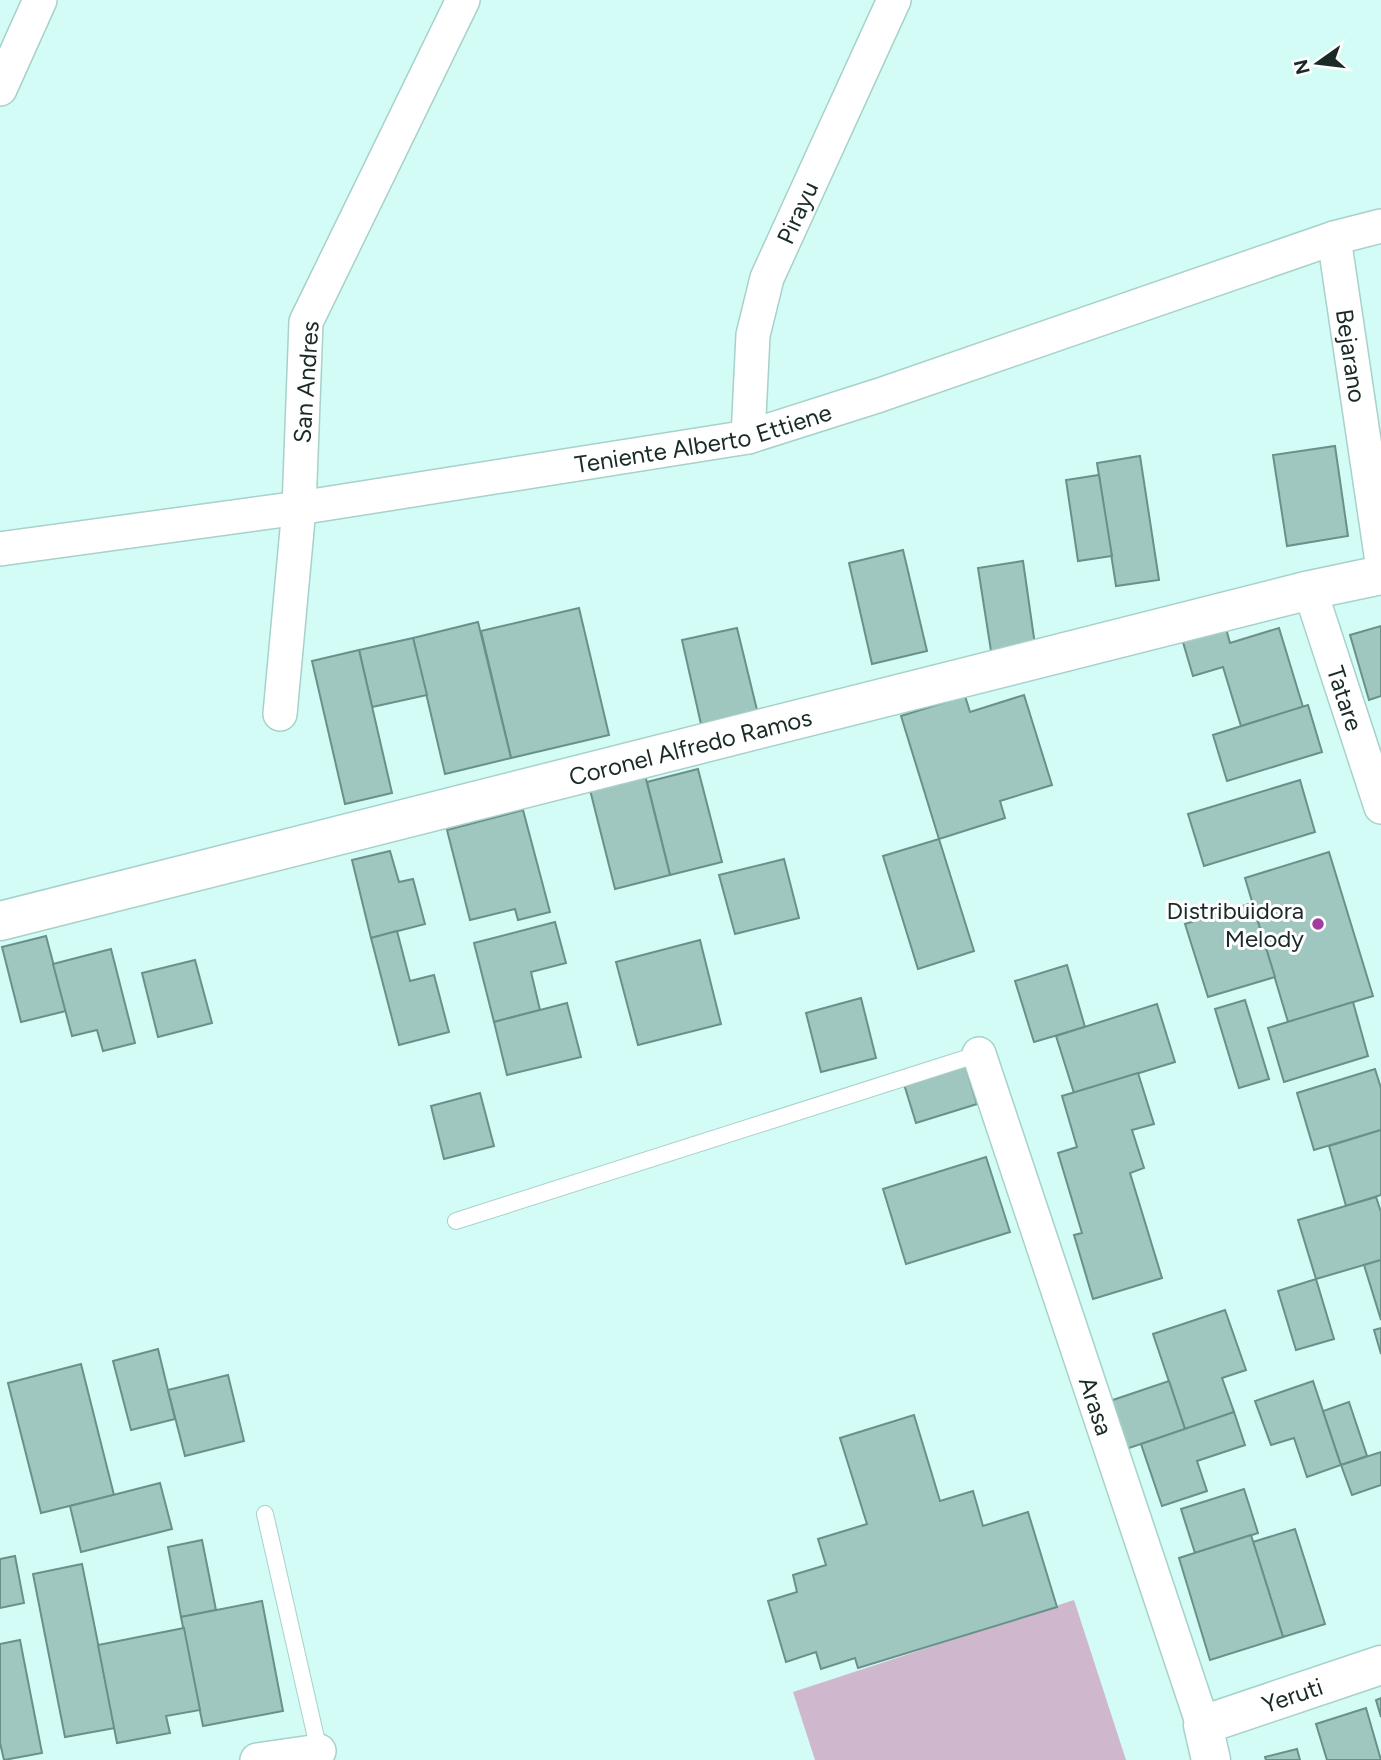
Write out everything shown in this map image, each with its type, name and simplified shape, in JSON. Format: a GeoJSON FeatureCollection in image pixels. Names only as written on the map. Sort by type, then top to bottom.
{"type":"FeatureCollection","features":[{"type":"Feature","properties":{"kind":"main road","name":"Coronel Alfredo Ramos"},"geometry":{"type":"LineString","coordinates":[[0,921],[1310,590],[1381,575]]}},
{"type":"Feature","properties":{"kind":"main road","name":"Yeruti"},"geometry":{"type":"LineString","coordinates":[[1206,1742],[1381,1665]]}},
{"type":"Feature","properties":{"kind":"street"},"geometry":{"type":"LineString","coordinates":[[0,89],[40,0]]}},
{"type":"Feature","properties":{"kind":"street","name":"San Andres"},"geometry":{"type":"LineString","coordinates":[[280,715],[299,508],[306,321],[463,0]]}},
{"type":"Feature","properties":{"kind":"street","name":"Pirayu"},"geometry":{"type":"LineString","coordinates":[[748,437],[753,335],[767,278],[894,0]]}},
{"type":"Feature","properties":{"kind":"street","name":"Teniente Alberto Ettiene"},"geometry":{"type":"LineString","coordinates":[[0,549],[299,508],[748,437],[880,395],[1334,239],[1381,226]]}},
{"type":"Feature","properties":{"kind":"street","name":"Bejarano"},"geometry":{"type":"LineString","coordinates":[[1334,239],[1381,555]]}},
{"type":"Feature","properties":{"kind":"street","name":"Tatare"},"geometry":{"type":"LineString","coordinates":[[1310,590],[1381,807]]}},
{"type":"Feature","properties":{"kind":"street","name":"Arasa"},"geometry":{"type":"LineString","coordinates":[[979,1054],[1206,1742]]}},
{"type":"Feature","properties":{"kind":"street"},"geometry":{"type":"LineString","coordinates":[[257,1760],[319,1751]]}},
{"type":"Feature","properties":{"kind":"lane"},"geometry":{"type":"LineString","coordinates":[[456,1221],[979,1054]]}},
{"type":"Feature","properties":{"kind":"lane"},"geometry":{"type":"LineString","coordinates":[[265,1514],[319,1751]]}},
{"type":"Feature","properties":{"kind":"shaded area"},"geometry":{"type":"Polygon","coordinates":[[[1074,1600],[1126,1760],[815,1760],[793,1692],[1074,1600]]]}},
{"type":"Feature","properties":{"kind":"building"},"geometry":{"type":"Polygon","coordinates":[[[1335,446],[1348,536],[1287,546],[1273,455],[1335,446]]]}},
{"type":"Feature","properties":{"kind":"building"},"geometry":{"type":"Polygon","coordinates":[[[1140,456],[1159,580],[1116,586],[1097,463],[1140,456]]]}},
{"type":"Feature","properties":{"kind":"building"},"geometry":{"type":"Polygon","coordinates":[[[1099,475],[1112,556],[1078,561],[1066,480],[1099,475]]]}},
{"type":"Feature","properties":{"kind":"building"},"geometry":{"type":"Polygon","coordinates":[[[903,550],[927,651],[872,664],[849,563],[903,550]]]}},
{"type":"Feature","properties":{"kind":"building"},"geometry":{"type":"Polygon","coordinates":[[[1023,561],[1035,645],[991,651],[978,568],[1023,561]]]}},
{"type":"Feature","properties":{"kind":"building"},"geometry":{"type":"Polygon","coordinates":[[[579,608],[609,735],[511,758],[481,631],[579,608]]]}},
{"type":"Feature","properties":{"kind":"building"},"geometry":{"type":"Polygon","coordinates":[[[478,622],[511,758],[445,774],[413,638],[478,622]]]}},
{"type":"Feature","properties":{"kind":"building"},"geometry":{"type":"Polygon","coordinates":[[[1225,625],[1230,643],[1279,628],[1303,707],[1241,726],[1223,667],[1193,676],[1182,639],[1225,625]]]}},
{"type":"Feature","properties":{"kind":"building"},"geometry":{"type":"Polygon","coordinates":[[[1381,626],[1381,696],[1369,700],[1350,635],[1381,626]]]}},
{"type":"Feature","properties":{"kind":"building"},"geometry":{"type":"Polygon","coordinates":[[[737,628],[757,710],[701,724],[682,640],[737,628]]]}},
{"type":"Feature","properties":{"kind":"building"},"geometry":{"type":"Polygon","coordinates":[[[413,638],[427,695],[372,707],[359,650],[413,638]]]}},
{"type":"Feature","properties":{"kind":"building"},"geometry":{"type":"Polygon","coordinates":[[[359,650],[392,793],[345,804],[312,661],[359,650]]]}},
{"type":"Feature","properties":{"kind":"building"},"geometry":{"type":"Polygon","coordinates":[[[1024,695],[1052,785],[1000,801],[1005,818],[939,839],[901,716],[965,696],[970,712],[1024,695]]]}},
{"type":"Feature","properties":{"kind":"building"},"geometry":{"type":"Polygon","coordinates":[[[1308,705],[1322,752],[1227,781],[1213,735],[1308,705]]]}},
{"type":"Feature","properties":{"kind":"building"},"geometry":{"type":"Polygon","coordinates":[[[698,769],[722,862],[670,875],[647,782],[698,769]]]}},
{"type":"Feature","properties":{"kind":"building"},"geometry":{"type":"Polygon","coordinates":[[[645,775],[670,875],[615,889],[590,790],[645,775]]]}},
{"type":"Feature","properties":{"kind":"building"},"geometry":{"type":"Polygon","coordinates":[[[1300,780],[1315,832],[1204,866],[1188,814],[1300,780]]]}},
{"type":"Feature","properties":{"kind":"building"},"geometry":{"type":"Polygon","coordinates":[[[523,810],[550,912],[518,920],[515,909],[470,920],[447,830],[523,810]]]}},
{"type":"Feature","properties":{"kind":"building"},"geometry":{"type":"Polygon","coordinates":[[[939,839],[974,951],[918,969],[883,856],[939,839]]]}},
{"type":"Feature","properties":{"kind":"building"},"geometry":{"type":"Polygon","coordinates":[[[390,851],[399,882],[413,879],[425,924],[371,938],[352,860],[390,851]]]}},
{"type":"Feature","properties":{"kind":"building"},"geometry":{"type":"Polygon","coordinates":[[[1329,852],[1373,996],[1288,1022],[1245,878],[1329,852]]]}},
{"type":"Feature","properties":{"kind":"building"},"geometry":{"type":"Polygon","coordinates":[[[784,859],[799,918],[735,934],[719,875],[784,859]]]}},
{"type":"Feature","properties":{"kind":"building"},"geometry":{"type":"Polygon","coordinates":[[[1252,903],[1275,977],[1208,997],[1185,924],[1252,903]]]}},
{"type":"Feature","properties":{"kind":"building"},"geometry":{"type":"Polygon","coordinates":[[[555,922],[566,963],[531,972],[540,1010],[494,1022],[474,943],[555,922]]]}},
{"type":"Feature","properties":{"kind":"building"},"geometry":{"type":"Polygon","coordinates":[[[397,931],[410,981],[434,975],[449,1032],[399,1045],[371,938],[397,931]]]}},
{"type":"Feature","properties":{"kind":"building"},"geometry":{"type":"Polygon","coordinates":[[[46,936],[66,1011],[21,1022],[2,947],[46,936]]]}},
{"type":"Feature","properties":{"kind":"building"},"geometry":{"type":"Polygon","coordinates":[[[700,940],[721,1024],[638,1045],[616,962],[700,940]]]}},
{"type":"Feature","properties":{"kind":"building"},"geometry":{"type":"Polygon","coordinates":[[[111,949],[135,1043],[103,1051],[97,1030],[72,1036],[53,964],[111,949]]]}},
{"type":"Feature","properties":{"kind":"building"},"geometry":{"type":"Polygon","coordinates":[[[195,960],[212,1023],[158,1037],[142,973],[195,960]]]}},
{"type":"Feature","properties":{"kind":"building"},"geometry":{"type":"Polygon","coordinates":[[[1067,965],[1085,1027],[1034,1042],[1015,981],[1067,965]]]}},
{"type":"Feature","properties":{"kind":"building"},"geometry":{"type":"Polygon","coordinates":[[[861,998],[876,1058],[821,1072],[806,1013],[861,998]]]}},
{"type":"Feature","properties":{"kind":"building"},"geometry":{"type":"Polygon","coordinates":[[[1245,1000],[1269,1079],[1239,1088],[1215,1009],[1245,1000]]]}},
{"type":"Feature","properties":{"kind":"building"},"geometry":{"type":"Polygon","coordinates":[[[1353,1002],[1368,1056],[1284,1082],[1268,1028],[1353,1002]]]}},
{"type":"Feature","properties":{"kind":"building"},"geometry":{"type":"Polygon","coordinates":[[[567,1003],[581,1057],[507,1075],[494,1022],[567,1003]]]}},
{"type":"Feature","properties":{"kind":"building"},"geometry":{"type":"Polygon","coordinates":[[[1157,1004],[1175,1062],[1074,1093],[1056,1036],[1157,1004]]]}},
{"type":"Feature","properties":{"kind":"building"},"geometry":{"type":"Polygon","coordinates":[[[964,1062],[977,1104],[916,1123],[903,1081],[964,1062]]]}},
{"type":"Feature","properties":{"kind":"building"},"geometry":{"type":"Polygon","coordinates":[[[1375,1069],[1381,1088],[1381,1130],[1314,1150],[1297,1093],[1375,1069]]]}},
{"type":"Feature","properties":{"kind":"building"},"geometry":{"type":"Polygon","coordinates":[[[1138,1073],[1154,1124],[1132,1130],[1144,1168],[1130,1173],[1162,1278],[1093,1299],[1074,1235],[1082,1233],[1058,1153],[1077,1147],[1062,1096],[1138,1073]]]}},
{"type":"Feature","properties":{"kind":"building"},"geometry":{"type":"Polygon","coordinates":[[[480,1093],[494,1146],[444,1159],[431,1106],[480,1093]]]}},
{"type":"Feature","properties":{"kind":"building"},"geometry":{"type":"Polygon","coordinates":[[[1381,1130],[1381,1195],[1346,1206],[1329,1146],[1381,1130]]]}},
{"type":"Feature","properties":{"kind":"building"},"geometry":{"type":"Polygon","coordinates":[[[986,1157],[1010,1232],[906,1264],[883,1189],[986,1157]]]}},
{"type":"Feature","properties":{"kind":"building"},"geometry":{"type":"Polygon","coordinates":[[[1376,1197],[1381,1212],[1381,1260],[1316,1279],[1298,1220],[1376,1197]]]}},
{"type":"Feature","properties":{"kind":"building"},"geometry":{"type":"Polygon","coordinates":[[[1381,1260],[1381,1320],[1364,1265],[1381,1260]]]}},
{"type":"Feature","properties":{"kind":"building"},"geometry":{"type":"Polygon","coordinates":[[[1316,1279],[1334,1339],[1296,1350],[1278,1291],[1316,1279]]]}},
{"type":"Feature","properties":{"kind":"building"},"geometry":{"type":"Polygon","coordinates":[[[1225,1310],[1246,1370],[1222,1378],[1234,1412],[1185,1429],[1153,1334],[1225,1310]]]}},
{"type":"Feature","properties":{"kind":"building"},"geometry":{"type":"Polygon","coordinates":[[[1381,1328],[1381,1354],[1374,1330],[1381,1328]]]}},
{"type":"Feature","properties":{"kind":"building"},"geometry":{"type":"Polygon","coordinates":[[[158,1349],[175,1419],[131,1430],[113,1361],[158,1349]]]}},
{"type":"Feature","properties":{"kind":"building"},"geometry":{"type":"Polygon","coordinates":[[[81,1364],[114,1495],[41,1513],[8,1383],[81,1364]]]}},
{"type":"Feature","properties":{"kind":"building"},"geometry":{"type":"Polygon","coordinates":[[[228,1375],[244,1441],[185,1456],[168,1390],[228,1375]]]}},
{"type":"Feature","properties":{"kind":"building"},"geometry":{"type":"Polygon","coordinates":[[[1169,1381],[1185,1429],[1126,1449],[1110,1401],[1169,1381]]]}},
{"type":"Feature","properties":{"kind":"building"},"geometry":{"type":"Polygon","coordinates":[[[1313,1381],[1341,1465],[1307,1477],[1294,1438],[1271,1445],[1255,1401],[1313,1381]]]}},
{"type":"Feature","properties":{"kind":"building"},"geometry":{"type":"Polygon","coordinates":[[[1349,1402],[1367,1456],[1341,1465],[1323,1411],[1349,1402]]]}},
{"type":"Feature","properties":{"kind":"building"},"geometry":{"type":"Polygon","coordinates":[[[1234,1412],[1245,1445],[1197,1461],[1207,1491],[1162,1506],[1141,1444],[1234,1412]]]}},
{"type":"Feature","properties":{"kind":"building"},"geometry":{"type":"Polygon","coordinates":[[[914,1415],[940,1501],[973,1491],[983,1526],[1028,1512],[1057,1607],[858,1668],[855,1658],[821,1669],[816,1652],[786,1662],[768,1601],[797,1592],[793,1575],[826,1565],[818,1539],[867,1524],[840,1438],[914,1415]]]}},
{"type":"Feature","properties":{"kind":"building"},"geometry":{"type":"Polygon","coordinates":[[[1381,1452],[1381,1485],[1352,1495],[1341,1465],[1381,1452]]]}},
{"type":"Feature","properties":{"kind":"building"},"geometry":{"type":"Polygon","coordinates":[[[160,1483],[172,1529],[81,1552],[70,1506],[160,1483]]]}},
{"type":"Feature","properties":{"kind":"building"},"geometry":{"type":"Polygon","coordinates":[[[1244,1489],[1258,1533],[1195,1553],[1181,1509],[1244,1489]]]}},
{"type":"Feature","properties":{"kind":"building"},"geometry":{"type":"Polygon","coordinates":[[[1295,1529],[1325,1624],[1283,1637],[1253,1542],[1295,1529]]]}},
{"type":"Feature","properties":{"kind":"building"},"geometry":{"type":"Polygon","coordinates":[[[1251,1535],[1283,1637],[1210,1660],[1179,1558],[1251,1535]]]}},
{"type":"Feature","properties":{"kind":"building"},"geometry":{"type":"Polygon","coordinates":[[[202,1540],[216,1610],[181,1617],[168,1547],[202,1540]]]}},
{"type":"Feature","properties":{"kind":"building"},"geometry":{"type":"Polygon","coordinates":[[[15,1556],[24,1603],[0,1608],[0,1559],[15,1556]]]}},
{"type":"Feature","properties":{"kind":"building"},"geometry":{"type":"Polygon","coordinates":[[[82,1564],[115,1728],[65,1737],[33,1574],[82,1564]]]}},
{"type":"Feature","properties":{"kind":"building"},"geometry":{"type":"Polygon","coordinates":[[[262,1601],[283,1711],[203,1726],[181,1617],[262,1601]]]}},
{"type":"Feature","properties":{"kind":"building"},"geometry":{"type":"Polygon","coordinates":[[[184,1628],[200,1710],[166,1716],[170,1733],[117,1743],[98,1645],[184,1628]]]}},
{"type":"Feature","properties":{"kind":"building"},"geometry":{"type":"Polygon","coordinates":[[[20,1640],[42,1753],[4,1760],[0,1743],[0,1644],[20,1640]]]}},
{"type":"Feature","properties":{"kind":"building"},"geometry":{"type":"Polygon","coordinates":[[[1381,1698],[1381,1717],[1376,1700],[1381,1698]]]}},
{"type":"Feature","properties":{"kind":"building"},"geometry":{"type":"Polygon","coordinates":[[[1366,1708],[1381,1760],[1327,1760],[1316,1724],[1366,1708]]]}},
{"type":"Feature","properties":{"kind":"building"},"geometry":{"type":"Polygon","coordinates":[[[1297,1749],[1300,1760],[1266,1760],[1265,1757],[1297,1749]]]}},
{"type":"Feature","properties":{"kind":"place","name":"Distribuidora Melody"},"geometry":{"type":"Point","coordinates":[1318,924]}}]}
